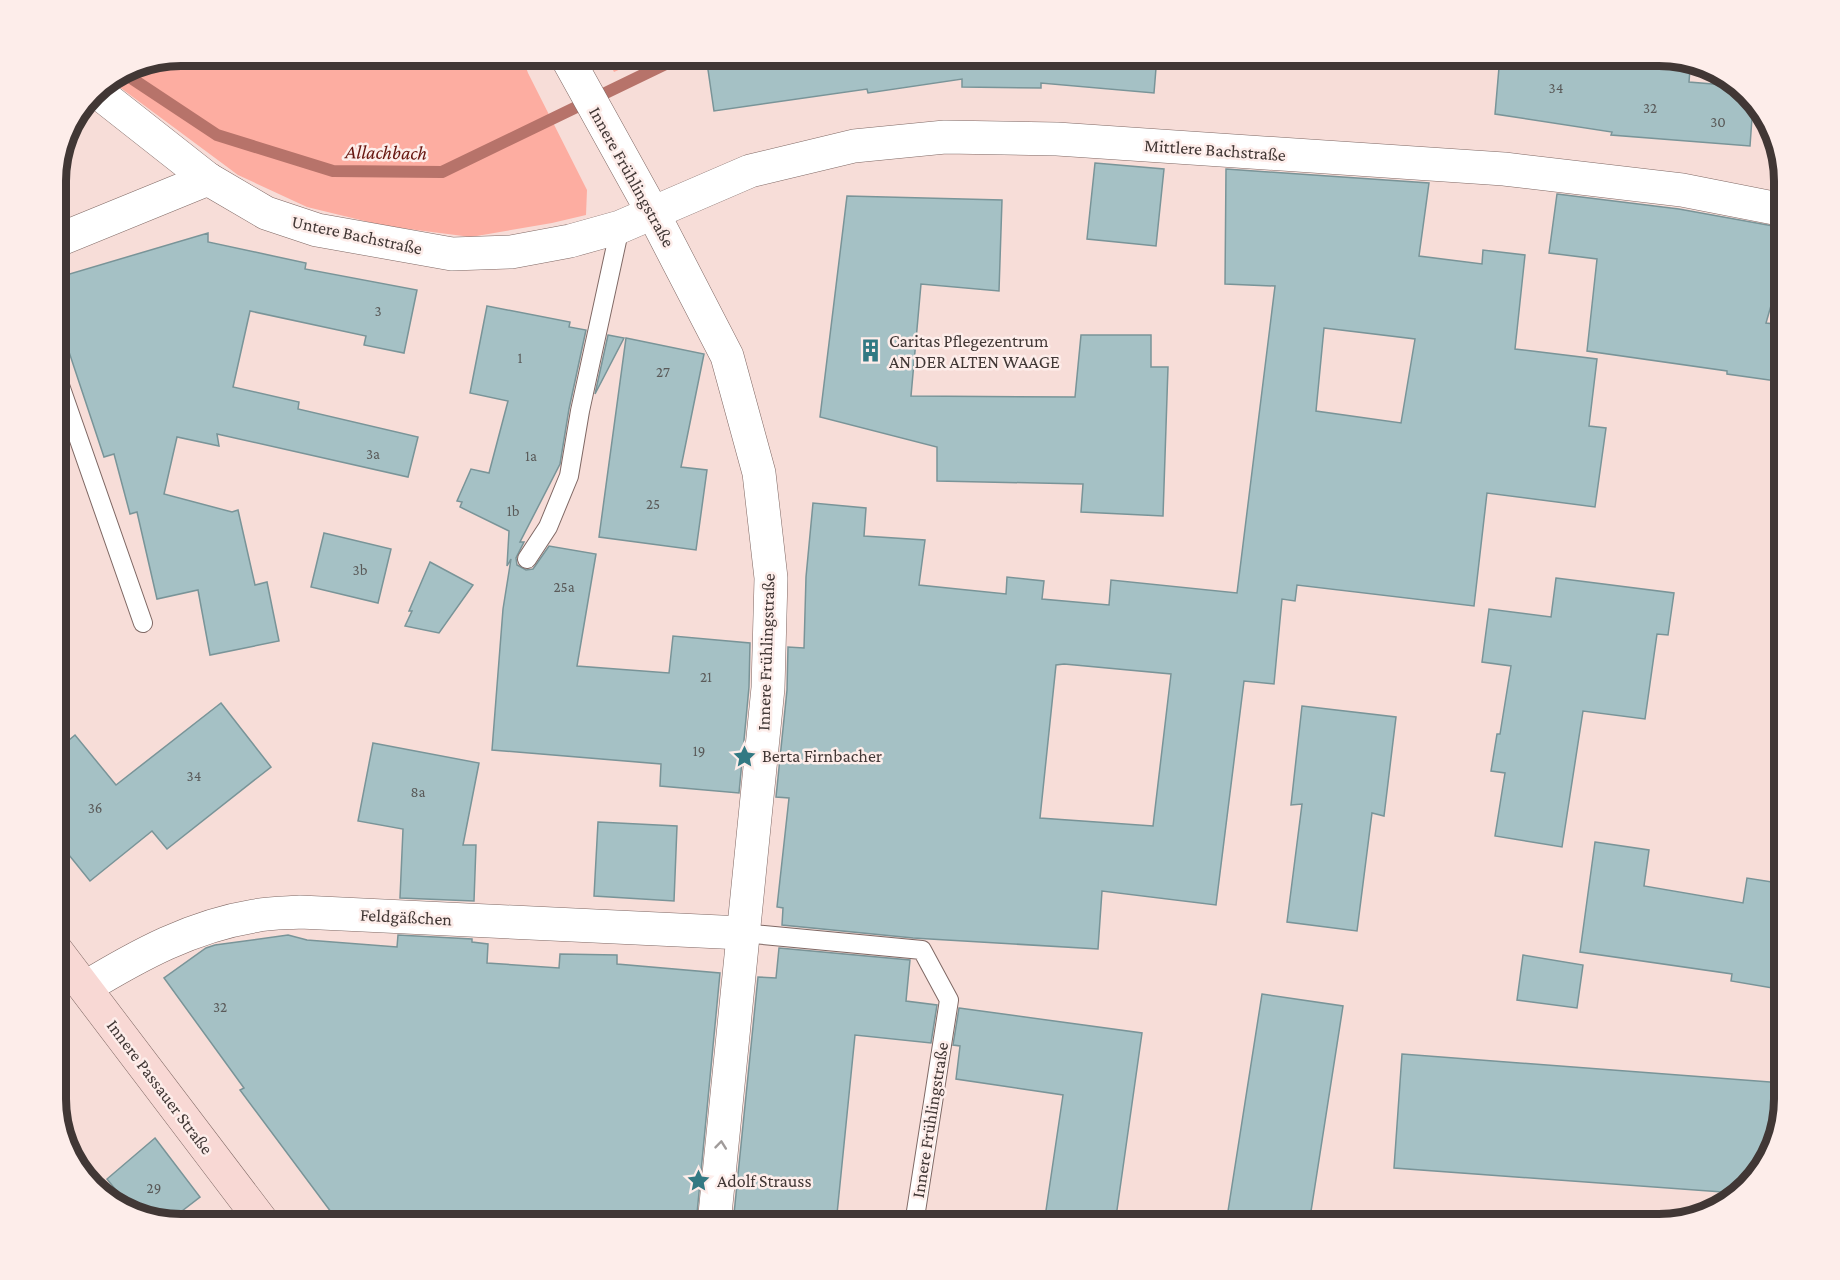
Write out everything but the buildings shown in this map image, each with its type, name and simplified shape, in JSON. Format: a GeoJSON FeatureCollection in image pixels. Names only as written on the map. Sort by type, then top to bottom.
{"type":"FeatureCollection","features":[{"type":"Feature","properties":{"kind":"main road","name":"Innere Passauer Straße"},"geometry":{"type":"LineString","coordinates":[[66,962],[256,1214]]}},
{"type":"Feature","properties":{"kind":"street","name":"Innere Frühlingstraße"},"geometry":{"type":"LineString","coordinates":[[571,66],[653,213],[727,356],[759,473],[771,578],[768,688],[715,1214]]}},
{"type":"Feature","properties":{"kind":"street","name":"Untere Bachstraße"},"geometry":{"type":"LineString","coordinates":[[103,96],[208,179],[266,213],[317,230],[452,254],[511,252],[570,242],[620,227],[653,213]]}},
{"type":"Feature","properties":{"kind":"street","name":"Mittlere Bachstraße"},"geometry":{"type":"LineString","coordinates":[[653,213],[750,171],[854,146],[945,137],[1057,139],[1504,169],[1682,190],[1774,208]]}},
{"type":"Feature","properties":{"kind":"street"},"geometry":{"type":"LineString","coordinates":[[66,237],[208,179]]}},
{"type":"Feature","properties":{"kind":"street","name":"Feldgäßchen"},"geometry":{"type":"LineString","coordinates":[[86,987],[128,962],[181,936],[220,923],[255,916],[300,912],[742,933]]}},
{"type":"Feature","properties":{"kind":"lane"},"geometry":{"type":"LineString","coordinates":[[527,559],[548,527],[570,476],[580,411],[620,227]]}},
{"type":"Feature","properties":{"kind":"lane"},"geometry":{"type":"LineString","coordinates":[[66,403],[143,623]]}},
{"type":"Feature","properties":{"kind":"lane","name":"Innere Frühlingstraße"},"geometry":{"type":"LineString","coordinates":[[742,933],[922,950],[949,1000],[916,1214]]}},
{"type":"Feature","properties":{"kind":"shaded area"},"geometry":{"type":"Polygon","coordinates":[[[173,66],[526,66],[587,190],[586,215],[471,237],[385,226],[307,207],[238,175],[117,85],[151,70],[173,66]]]}},
{"type":"Feature","properties":{"kind":"shaded area"},"geometry":{"type":"Polygon","coordinates":[[[611,66],[627,66],[614,72],[611,66]]]}},
{"type":"Feature","properties":{"kind":"waterway","name":"Allachbach"},"geometry":{"type":"LineString","coordinates":[[131,78],[217,135],[333,171],[442,172],[661,66]]}},
{"type":"Feature","properties":{"kind":"place","name":"Caritas Pflegezentrum AN DER ALTEN WAAGE"},"geometry":{"type":"Point","coordinates":[871,351]}},
{"type":"Feature","properties":{"kind":"place","name":"Berta Firnbacher"},"geometry":{"type":"Point","coordinates":[744,756]}},
{"type":"Feature","properties":{"kind":"place","name":"Adolf Strauss"},"geometry":{"type":"Point","coordinates":[699,1181]}}]}
